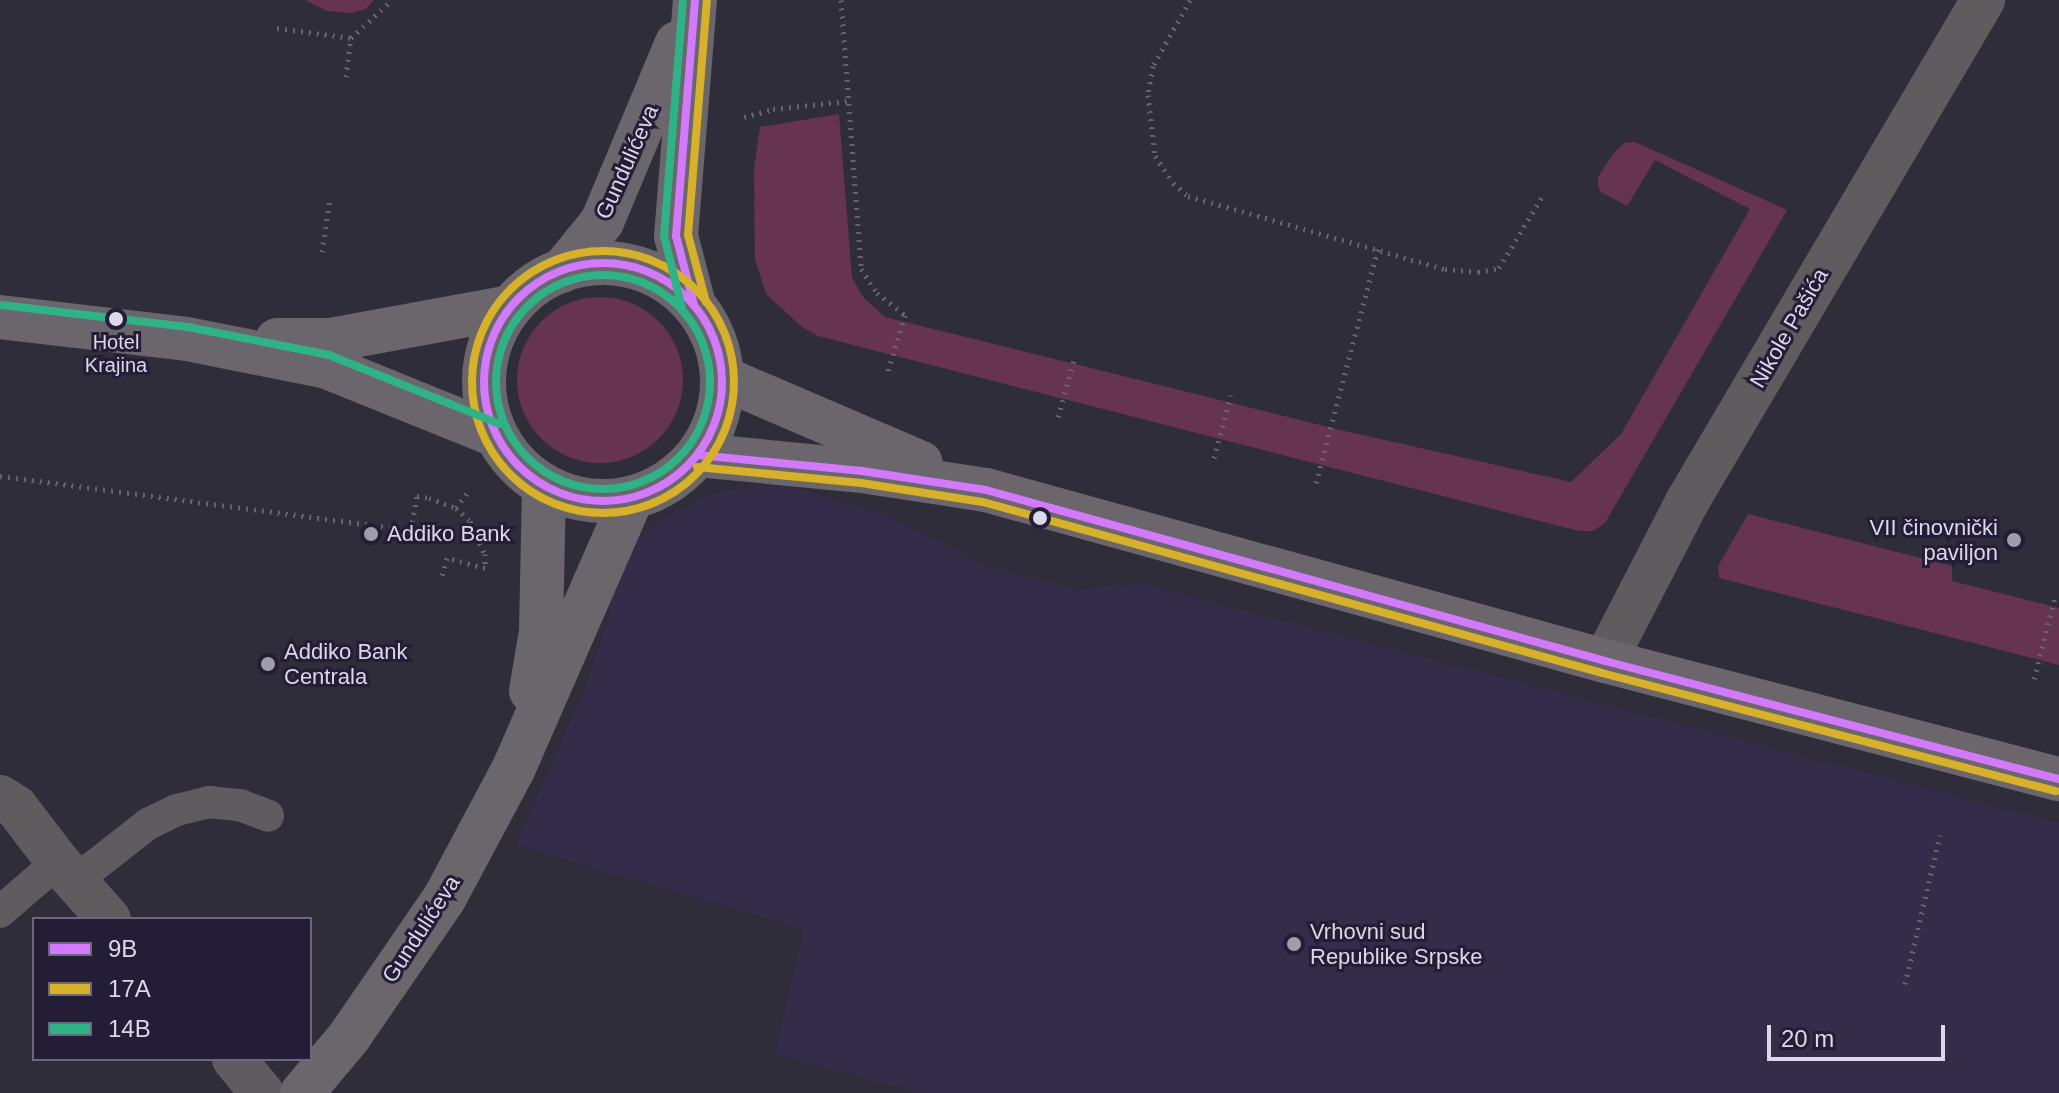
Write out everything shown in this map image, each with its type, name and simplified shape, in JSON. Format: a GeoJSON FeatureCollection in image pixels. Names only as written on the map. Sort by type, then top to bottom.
{"type":"FeatureCollection","features":[{"type":"Feature","properties":{"kind":"main road","name":"Gundulićeva"},"geometry":{"type":"LineString","coordinates":[[562,271],[602,222],[695,0]]}},
{"type":"Feature","properties":{"kind":"main road","name":"Gundulićeva"},"geometry":{"type":"LineString","coordinates":[[694,305],[676,236],[695,0]]}},
{"type":"Feature","properties":{"kind":"main road"},"geometry":{"type":"LineString","coordinates":[[594,264],[625,265],[665,281],[694,305],[709,328],[719,352],[723,378],[719,415],[698,455],[680,474],[632,498],[586,501],[544,486],[516,464],[495,435],[485,400],[483,370],[493,334],[511,307],[534,285],[562,271],[594,264]]}},
{"type":"Feature","properties":{"kind":"main road"},"geometry":{"type":"LineString","coordinates":[[187,339],[331,340],[511,307]]}},
{"type":"Feature","properties":{"kind":"main road"},"geometry":{"type":"LineString","coordinates":[[0,317],[187,339],[327,367],[495,435]]}},
{"type":"Feature","properties":{"kind":"main road"},"geometry":{"type":"LineString","coordinates":[[723,378],[986,490]]}},
{"type":"Feature","properties":{"kind":"main road"},"geometry":{"type":"LineString","coordinates":[[698,455],[862,471],[986,490],[1605,661],[2059,779]]}},
{"type":"Feature","properties":{"kind":"main road","name":"Gundulićeva"},"geometry":{"type":"LineString","coordinates":[[520,753],[541,631],[544,486]]}},
{"type":"Feature","properties":{"kind":"main road","name":"Gundulićeva"},"geometry":{"type":"LineString","coordinates":[[302,1093],[349,1037],[444,899],[520,753],[632,498]]}},
{"type":"Feature","properties":{"kind":"street","name":"Nikole Pašića"},"geometry":{"type":"LineString","coordinates":[[1605,661],[1687,502],[1983,0]]}},
{"type":"Feature","properties":{"kind":"street"},"geometry":{"type":"LineString","coordinates":[[0,797],[16,807],[66,872],[107,917]]}},
{"type":"Feature","properties":{"kind":"street"},"geometry":{"type":"LineString","coordinates":[[236,1061],[262,1093]]}},
{"type":"Feature","properties":{"kind":"lane"},"geometry":{"type":"LineString","coordinates":[[0,912],[177,810],[209,802],[240,805],[268,816]]}},
{"type":"Feature","properties":{"kind":"path"},"geometry":{"type":"LineString","coordinates":[[346,77],[351,38],[392,0]]}},
{"type":"Feature","properties":{"kind":"path"},"geometry":{"type":"LineString","coordinates":[[841,0],[861,269],[877,293],[905,315],[887,375]]}},
{"type":"Feature","properties":{"kind":"path"},"geometry":{"type":"LineString","coordinates":[[1190,0],[1153,66],[1148,95],[1155,156],[1173,183],[1188,196],[1445,269],[1478,272],[1499,268],[1542,197]]}},
{"type":"Feature","properties":{"kind":"path"},"geometry":{"type":"LineString","coordinates":[[277,28],[351,38]]}},
{"type":"Feature","properties":{"kind":"path"},"geometry":{"type":"LineString","coordinates":[[744,117],[773,109],[848,101]]}},
{"type":"Feature","properties":{"kind":"path"},"geometry":{"type":"LineString","coordinates":[[322,252],[330,199]]}},
{"type":"Feature","properties":{"kind":"path"},"geometry":{"type":"LineString","coordinates":[[1316,483],[1378,249]]}},
{"type":"Feature","properties":{"kind":"path"},"geometry":{"type":"LineString","coordinates":[[1058,417],[1075,356]]}},
{"type":"Feature","properties":{"kind":"path"},"geometry":{"type":"LineString","coordinates":[[1214,458],[1231,395]]}},
{"type":"Feature","properties":{"kind":"path"},"geometry":{"type":"LineString","coordinates":[[0,476],[411,530],[417,496],[456,508],[470,521],[485,554],[485,568],[447,558],[442,575]]}},
{"type":"Feature","properties":{"kind":"path"},"geometry":{"type":"LineString","coordinates":[[456,508],[468,492]]}},
{"type":"Feature","properties":{"kind":"path"},"geometry":{"type":"LineString","coordinates":[[2034,679],[2055,597]]}},
{"type":"Feature","properties":{"kind":"path"},"geometry":{"type":"LineString","coordinates":[[1905,984],[1940,835]]}},
{"type":"Feature","properties":{"kind":"shaded area"},"geometry":{"type":"Polygon","coordinates":[[[305,0],[374,0],[366,9],[350,13],[327,11],[305,0]]]}},
{"type":"Feature","properties":{"kind":"shaded area"},"geometry":{"type":"Polygon","coordinates":[[[839,114],[852,278],[864,298],[885,317],[1336,429],[1571,482],[1621,434],[1750,209],[1655,160],[1627,206],[1601,192],[1598,186],[1598,177],[1613,154],[1624,143],[1635,142],[1787,210],[1605,523],[1593,531],[1579,531],[818,336],[802,327],[766,294],[755,259],[754,168],[760,127],[839,114]]]}},
{"type":"Feature","properties":{"kind":"shaded area"},"geometry":{"type":"Polygon","coordinates":[[[600,297],[632,303],[659,321],[677,348],[683,380],[677,412],[659,439],[632,457],[600,463],[568,457],[541,439],[523,412],[517,380],[523,348],[541,321],[568,303],[600,297]]]}},
{"type":"Feature","properties":{"kind":"shaded area"},"geometry":{"type":"Polygon","coordinates":[[[788,486],[890,516],[980,563],[1078,590],[1138,583],[2059,823],[2059,1093],[921,1093],[775,1054],[804,929],[516,845],[583,694],[609,616],[616,579],[635,541],[658,522],[710,494],[753,487],[788,486]]]}},
{"type":"Feature","properties":{"kind":"shaded area"},"geometry":{"type":"Polygon","coordinates":[[[1748,514],[1952,566],[1952,581],[2059,608],[2059,665],[1719,578],[1718,566],[1748,514]]]}},
{"type":"Feature","properties":{"kind":"transit line","name":"14B"},"geometry":{"type":"LineString","coordinates":[[682,308],[664,236],[683,0]]}},
{"type":"Feature","properties":{"kind":"transit line","name":"9B"},"geometry":{"type":"LineString","coordinates":[[694,305],[676,236],[695,0]]}},
{"type":"Feature","properties":{"kind":"transit line","name":"17A"},"geometry":{"type":"LineString","coordinates":[[706,302],[688,235],[707,1]]}},
{"type":"Feature","properties":{"kind":"transit line","name":"17A"},"geometry":{"type":"LineString","coordinates":[[603,251],[653,261],[676,273],[696,289],[712,309],[724,332],[734,382],[724,432],[712,455],[696,475],[676,491],[653,503],[603,513],[553,503],[530,491],[510,475],[494,455],[482,432],[472,382],[482,332],[494,309],[510,289],[530,273],[553,261],[603,251]]}},
{"type":"Feature","properties":{"kind":"transit line","name":"9B"},"geometry":{"type":"LineString","coordinates":[[603,263],[626,265],[648,272],[669,283],[687,298],[702,316],[713,337],[720,359],[722,382],[720,405],[713,427],[702,448],[687,466],[669,481],[648,492],[626,499],[603,501],[580,499],[558,492],[537,481],[519,466],[504,448],[493,427],[486,405],[484,382],[486,359],[493,337],[504,316],[519,298],[537,283],[558,272],[580,265],[603,263]]}},
{"type":"Feature","properties":{"kind":"transit line","name":"14B"},"geometry":{"type":"LineString","coordinates":[[603,275],[644,283],[679,306],[702,341],[710,382],[702,423],[679,458],[644,481],[603,489],[562,481],[527,458],[504,423],[496,382],[504,341],[527,306],[562,283],[603,275]]}},
{"type":"Feature","properties":{"kind":"transit line","name":"14B"},"geometry":{"type":"LineString","coordinates":[[1,305],[188,327],[329,355],[500,424]]}},
{"type":"Feature","properties":{"kind":"transit line","name":"9B"},"geometry":{"type":"LineString","coordinates":[[698,455],[862,471],[986,490],[1605,661],[2059,779]]}},
{"type":"Feature","properties":{"kind":"transit line","name":"17A"},"geometry":{"type":"LineString","coordinates":[[697,467],[861,483],[983,502],[1602,673],[2056,791]]}},
{"type":"Feature","properties":{"kind":"place","name":"Hotel Krajina"},"geometry":{"type":"Point","coordinates":[116,319]}},
{"type":"Feature","properties":{"kind":"place","name":"Addiko Bank"},"geometry":{"type":"Point","coordinates":[371,534]}},
{"type":"Feature","properties":{"kind":"place","name":"VII činovnički paviljon"},"geometry":{"type":"Point","coordinates":[2014,540]}},
{"type":"Feature","properties":{"kind":"place","name":"Addiko Bank Centrala"},"geometry":{"type":"Point","coordinates":[268,664]}},
{"type":"Feature","properties":{"kind":"place","name":"Vrhovni sud Republike Srpske"},"geometry":{"type":"Point","coordinates":[1294,944]}}]}
